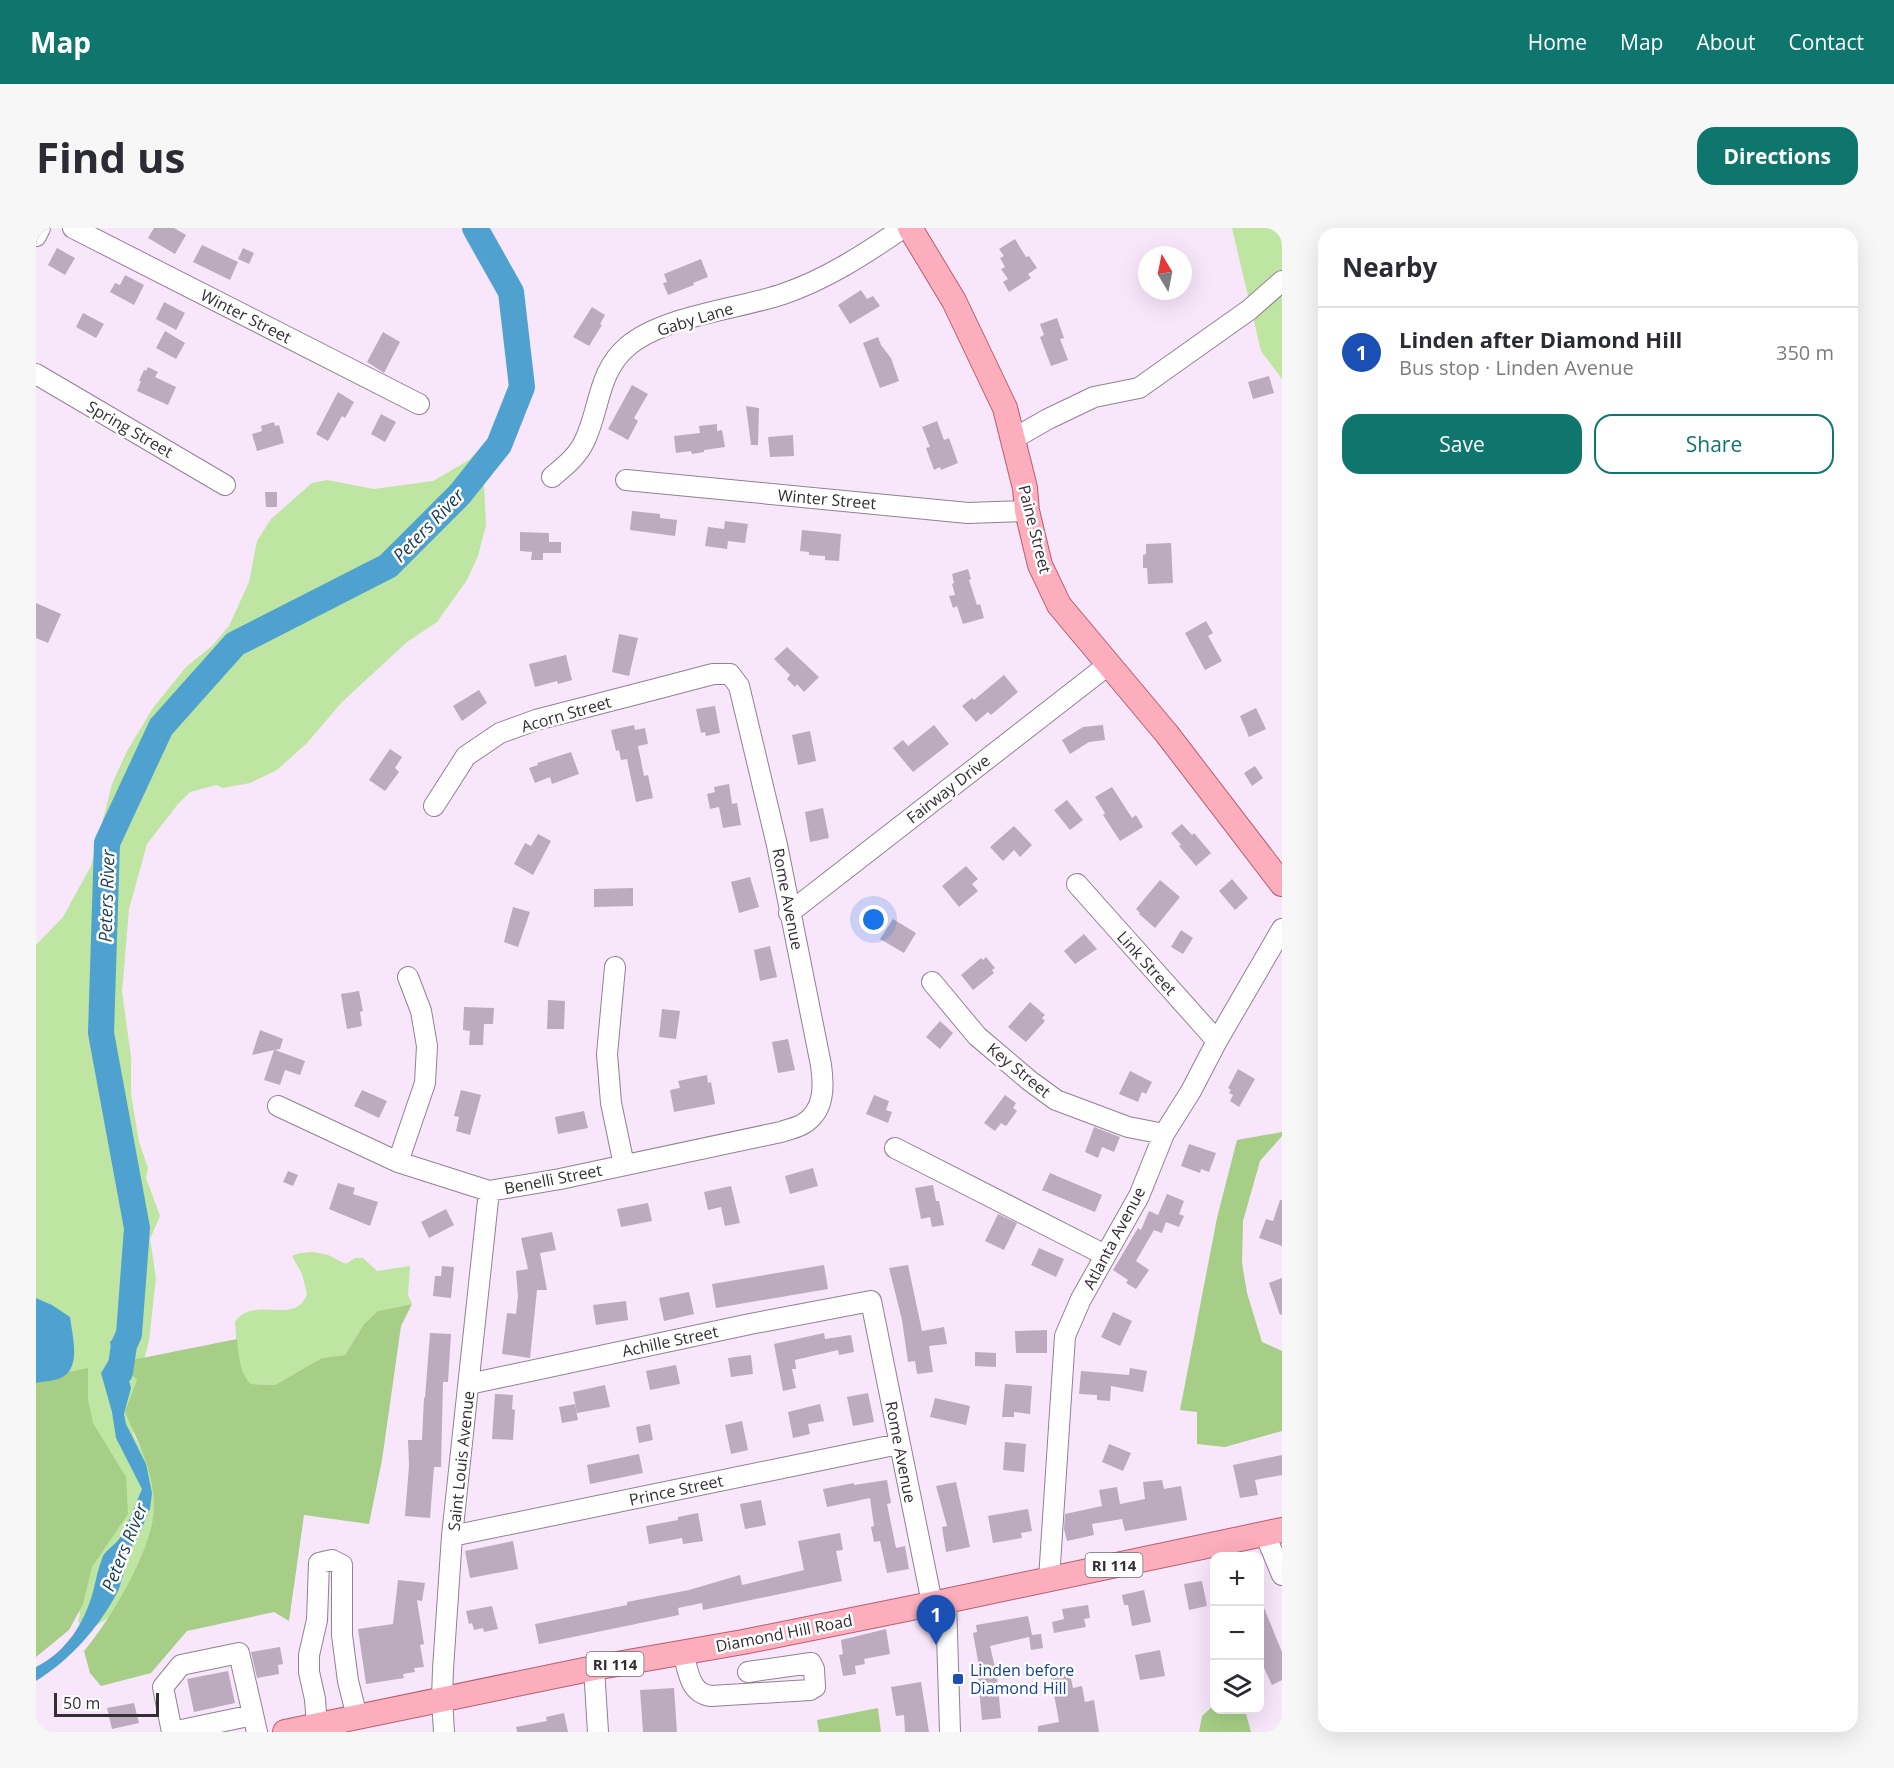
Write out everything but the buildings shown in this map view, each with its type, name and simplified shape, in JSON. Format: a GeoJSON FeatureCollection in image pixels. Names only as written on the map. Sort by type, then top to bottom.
{"type":"FeatureCollection","features":[{"type":"Feature","properties":{"kind":"main road","name":"Paine Street"},"geometry":{"type":"LineString","coordinates":[[909,228],[954,301],[1005,408],[1025,488],[1027,511],[1040,565],[1059,605],[1167,734],[1282,884]]}},
{"type":"Feature","properties":{"kind":"main road","name":"Diamond Hill Road"},"geometry":{"type":"LineString","coordinates":[[286,1732],[349,1723],[442,1699],[594,1668],[743,1642],[1273,1532]]}},
{"type":"Feature","properties":{"kind":"street"},"geometry":{"type":"LineString","coordinates":[[36,236],[40,228]]}},
{"type":"Feature","properties":{"kind":"street","name":"Winter Street"},"geometry":{"type":"LineString","coordinates":[[73,228],[419,404]]}},
{"type":"Feature","properties":{"kind":"street","name":"Gaby Lane"},"geometry":{"type":"LineString","coordinates":[[552,477],[572,460],[585,440],[611,363],[629,345],[652,332],[677,323],[783,294],[825,278],[857,260],[903,228]]}},
{"type":"Feature","properties":{"kind":"street"},"geometry":{"type":"LineString","coordinates":[[1013,440],[1048,419],[1094,397],[1139,388],[1249,310],[1282,280]]}},
{"type":"Feature","properties":{"kind":"street","name":"Spring Street"},"geometry":{"type":"LineString","coordinates":[[36,374],[225,485]]}},
{"type":"Feature","properties":{"kind":"street","name":"Winter Street"},"geometry":{"type":"LineString","coordinates":[[626,480],[968,513],[1027,511]]}},
{"type":"Feature","properties":{"kind":"street","name":"Fairway Drive"},"geometry":{"type":"LineString","coordinates":[[789,913],[1108,665]]}},
{"type":"Feature","properties":{"kind":"street","name":"Acorn Street"},"geometry":{"type":"LineString","coordinates":[[434,806],[466,756],[500,733],[536,720],[713,674],[730,674]]}},
{"type":"Feature","properties":{"kind":"street","name":"Rome Avenue"},"geometry":{"type":"LineString","coordinates":[[730,674],[739,686],[777,845],[789,913],[809,998],[823,1080],[822,1102],[804,1124]]}},
{"type":"Feature","properties":{"kind":"street","name":"Link Street"},"geometry":{"type":"LineString","coordinates":[[1077,884],[1217,1041]]}},
{"type":"Feature","properties":{"kind":"street","name":"Atlanta Avenue"},"geometry":{"type":"LineString","coordinates":[[1049,1579],[1065,1336],[1081,1299],[1139,1196],[1164,1134],[1191,1091],[1217,1041],[1282,929]]}},
{"type":"Feature","properties":{"kind":"street"},"geometry":{"type":"LineString","coordinates":[[615,967],[607,1054],[611,1103],[624,1165]]}},
{"type":"Feature","properties":{"kind":"street"},"geometry":{"type":"LineString","coordinates":[[398,1162],[425,1083],[427,1046],[421,1011],[408,977]]}},
{"type":"Feature","properties":{"kind":"street","name":"Key Street"},"geometry":{"type":"LineString","coordinates":[[932,982],[977,1036],[1056,1101],[1128,1127],[1164,1134]]}},
{"type":"Feature","properties":{"kind":"street","name":"Benelli Street"},"geometry":{"type":"LineString","coordinates":[[278,1106],[398,1162],[489,1191],[781,1132],[804,1124]]}},
{"type":"Feature","properties":{"kind":"street"},"geometry":{"type":"LineString","coordinates":[[895,1148],[1105,1255]]}},
{"type":"Feature","properties":{"kind":"street","name":"Saint Louis Avenue"},"geometry":{"type":"LineString","coordinates":[[444,1732],[442,1699],[452,1536],[489,1191]]}},
{"type":"Feature","properties":{"kind":"street","name":"Rome Avenue"},"geometry":{"type":"LineString","coordinates":[[871,1301],[899,1444],[939,1602],[950,1732]]}},
{"type":"Feature","properties":{"kind":"street","name":"Achille Street"},"geometry":{"type":"LineString","coordinates":[[470,1384],[750,1324],[871,1301]]}},
{"type":"Feature","properties":{"kind":"street","name":"Prince Street"},"geometry":{"type":"LineString","coordinates":[[452,1536],[899,1444]]}},
{"type":"Feature","properties":{"kind":"street"},"geometry":{"type":"LineString","coordinates":[[1273,1532],[1282,1575]]}},
{"type":"Feature","properties":{"kind":"street"},"geometry":{"type":"LineString","coordinates":[[317,1726],[309,1655],[316,1622],[319,1563],[332,1560],[342,1565],[342,1624],[348,1681],[349,1723]]}},
{"type":"Feature","properties":{"kind":"street"},"geometry":{"type":"LineString","coordinates":[[316,1622],[342,1624]]}},
{"type":"Feature","properties":{"kind":"street"},"geometry":{"type":"LineString","coordinates":[[743,1642],[750,1694]]}},
{"type":"Feature","properties":{"kind":"street"},"geometry":{"type":"LineString","coordinates":[[683,1652],[693,1684],[702,1695],[813,1689],[814,1669],[811,1663],[748,1672]]}},
{"type":"Feature","properties":{"kind":"street"},"geometry":{"type":"LineString","coordinates":[[239,1653],[255,1724],[172,1732],[163,1687],[181,1665],[239,1653]]}},
{"type":"Feature","properties":{"kind":"street"},"geometry":{"type":"LineString","coordinates":[[594,1668],[598,1732]]}},
{"type":"Feature","properties":{"kind":"green space"},"geometry":{"type":"Polygon","coordinates":[[[1232,228],[1282,228],[1282,379],[1261,351],[1232,228]]]}},
{"type":"Feature","properties":{"kind":"green space"},"geometry":{"type":"Polygon","coordinates":[[[483,445],[492,445],[493,457],[484,483],[486,525],[478,556],[467,580],[437,622],[407,642],[342,702],[307,743],[277,770],[250,783],[223,788],[216,785],[190,792],[147,844],[129,909],[122,992],[131,1057],[131,1094],[139,1142],[148,1168],[146,1178],[160,1216],[150,1239],[156,1278],[149,1341],[132,1405],[131,1421],[134,1436],[155,1475],[161,1526],[126,1606],[96,1626],[82,1628],[78,1621],[80,1614],[74,1588],[81,1451],[52,1305],[36,1298],[36,945],[63,917],[91,866],[112,784],[127,751],[153,708],[186,667],[212,646],[229,626],[249,582],[257,541],[271,519],[312,483],[327,480],[374,489],[433,481],[469,460],[483,445]]]}},
{"type":"Feature","properties":{"kind":"green space"},"geometry":{"type":"Polygon","coordinates":[[[1282,1132],[1282,1136],[1260,1161],[1243,1221],[1242,1263],[1247,1293],[1262,1342],[1282,1351],[1282,1431],[1225,1447],[1197,1444],[1197,1412],[1180,1410],[1217,1218],[1237,1140],[1282,1132]]]}},
{"type":"Feature","properties":{"kind":"green space"},"geometry":{"type":"Polygon","coordinates":[[[313,1252],[328,1255],[346,1264],[355,1258],[363,1258],[377,1271],[410,1266],[408,1295],[412,1304],[378,1311],[364,1324],[345,1355],[322,1358],[275,1385],[251,1384],[242,1371],[235,1322],[243,1314],[252,1310],[284,1310],[301,1304],[307,1294],[302,1274],[292,1256],[313,1252]]]}},
{"type":"Feature","properties":{"kind":"green space"},"geometry":{"type":"Polygon","coordinates":[[[412,1304],[401,1326],[382,1460],[369,1524],[304,1515],[289,1621],[274,1612],[187,1631],[151,1673],[101,1686],[90,1673],[84,1651],[118,1603],[139,1563],[152,1525],[154,1508],[149,1471],[125,1412],[137,1380],[128,1370],[132,1360],[237,1339],[240,1363],[251,1384],[275,1385],[322,1358],[345,1355],[364,1324],[378,1311],[412,1304]]]}},
{"type":"Feature","properties":{"kind":"green space"},"geometry":{"type":"Polygon","coordinates":[[[88,1368],[88,1400],[93,1423],[126,1477],[128,1514],[92,1567],[83,1604],[69,1630],[36,1657],[36,1379],[88,1368]]]}},
{"type":"Feature","properties":{"kind":"green space"},"geometry":{"type":"Polygon","coordinates":[[[878,1708],[881,1732],[819,1732],[817,1720],[878,1708]]]}},
{"type":"Feature","properties":{"kind":"green space"},"geometry":{"type":"Polygon","coordinates":[[[1210,1709],[1210,1714],[1246,1714],[1251,1732],[1199,1732],[1202,1716],[1210,1709]]]}},
{"type":"Feature","properties":{"kind":"water"},"geometry":{"type":"Polygon","coordinates":[[[36,1298],[70,1317],[74,1357],[69,1371],[64,1376],[36,1383],[36,1298]]]}},
{"type":"Feature","properties":{"kind":"water"},"geometry":{"type":"Polygon","coordinates":[[[135,1336],[126,1370],[131,1388],[124,1414],[126,1424],[146,1464],[152,1493],[150,1509],[138,1537],[125,1556],[122,1567],[125,1571],[110,1606],[72,1653],[36,1681],[36,1667],[47,1661],[65,1645],[79,1626],[89,1604],[103,1556],[123,1533],[142,1489],[116,1438],[112,1412],[101,1373],[112,1355],[110,1341],[135,1336]]]}},
{"type":"Feature","properties":{"kind":"waterway","name":"Peters River"},"geometry":{"type":"LineString","coordinates":[[120,1372],[124,1345],[129,1334],[137,1228],[101,1033],[107,843],[161,727],[235,644],[388,566],[460,494],[499,445],[522,387],[511,292],[475,228]]}},
{"type":"Feature","properties":{"kind":"place","name":"Linden after Diamond Hill"},"geometry":{"type":"Point","coordinates":[936,1645]}},
{"type":"Feature","properties":{"kind":"place","name":"Linden before Diamond Hill"},"geometry":{"type":"Point","coordinates":[958,1679]}}]}
